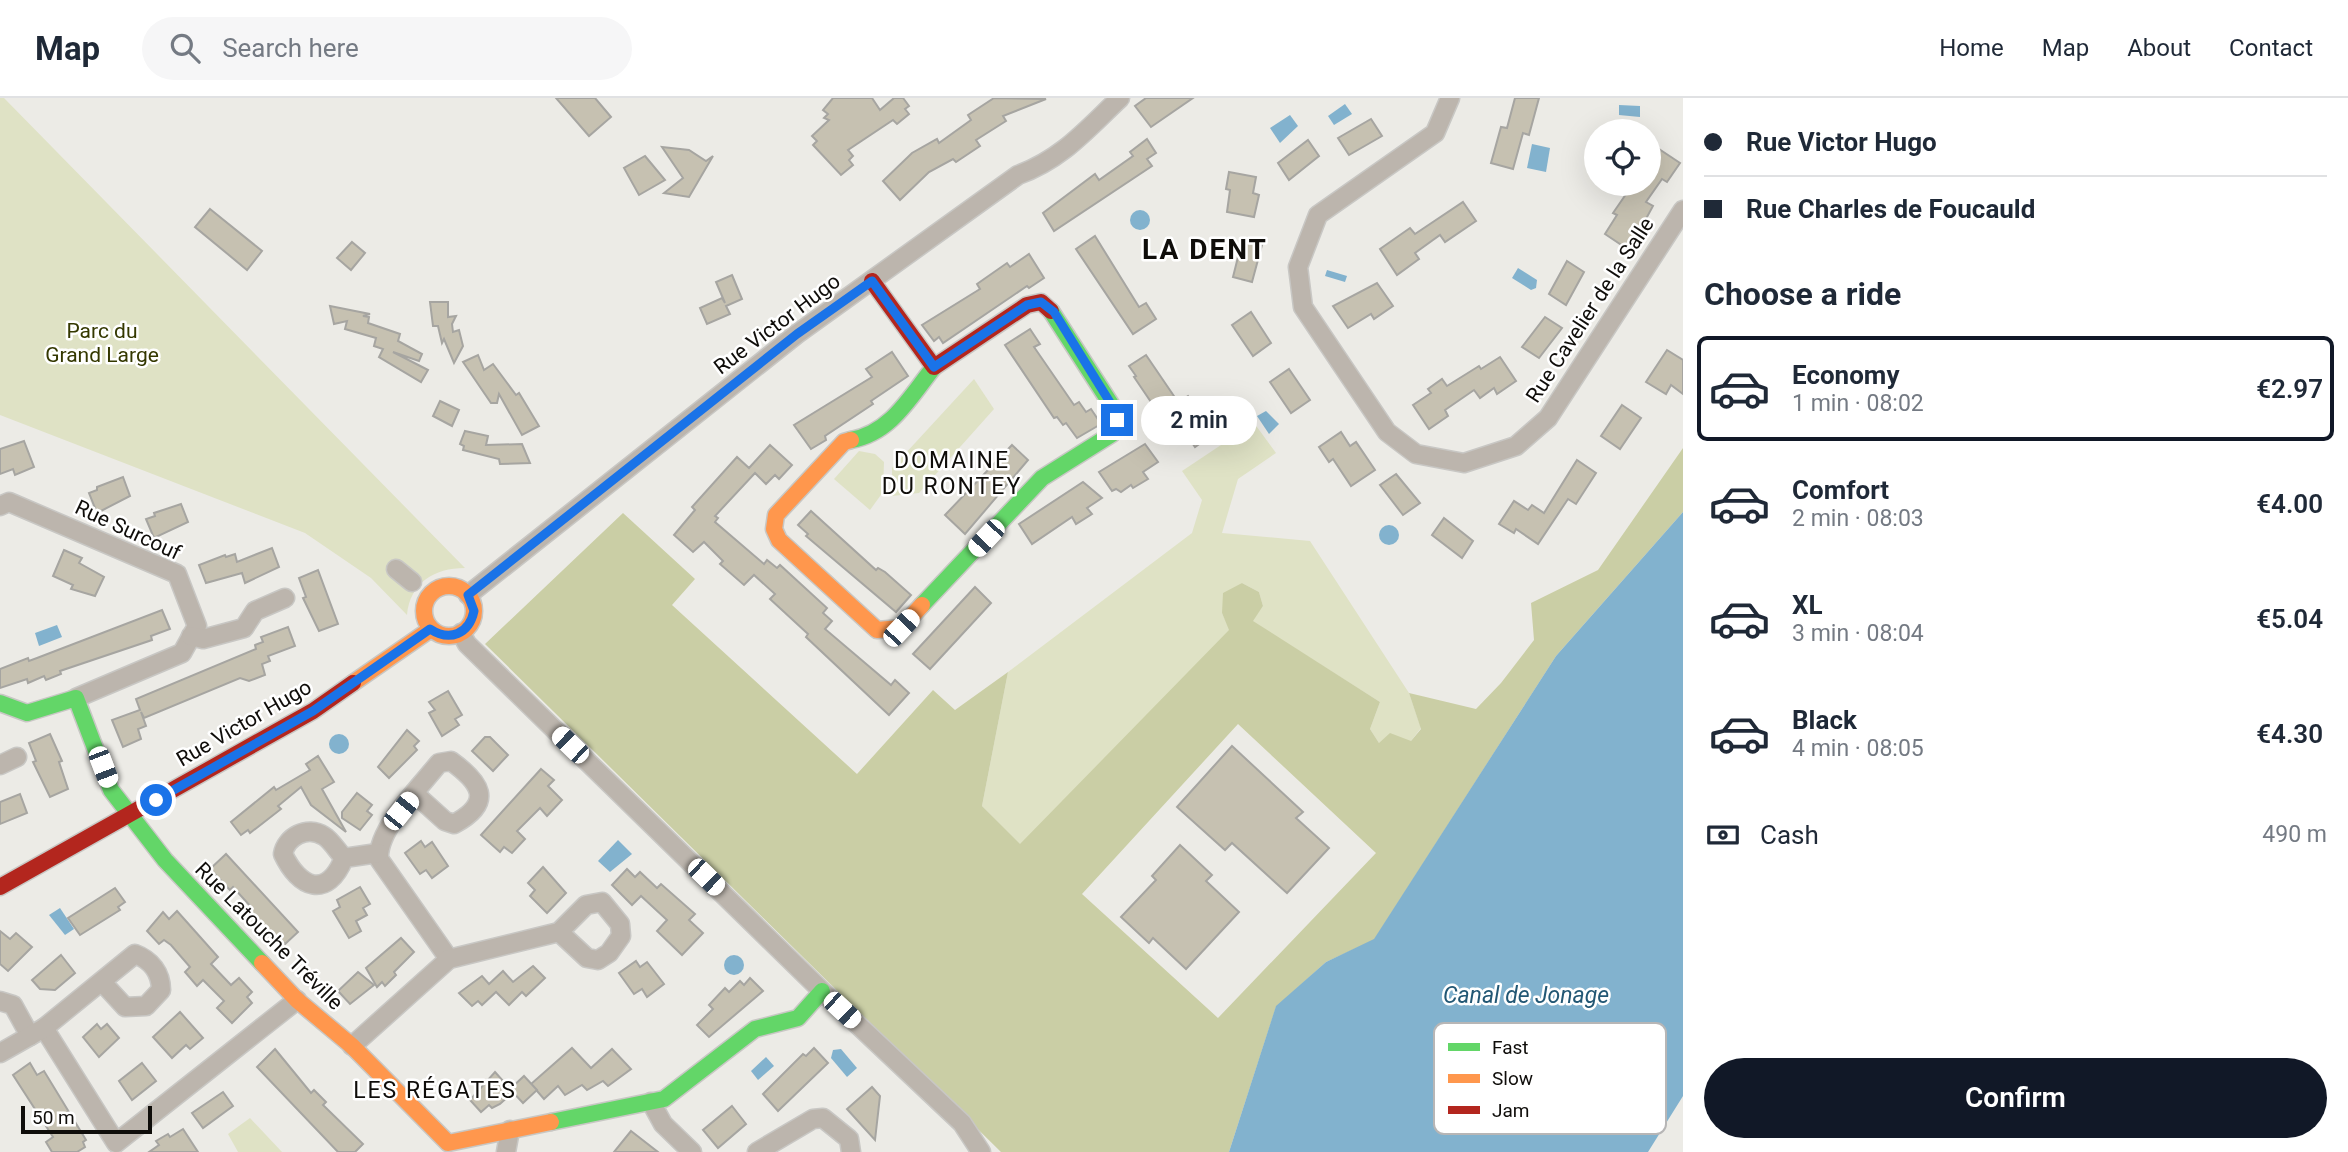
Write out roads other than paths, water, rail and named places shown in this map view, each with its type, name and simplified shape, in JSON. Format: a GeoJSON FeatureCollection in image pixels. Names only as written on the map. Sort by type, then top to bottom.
{"type":"FeatureCollection","features":[{"type":"Feature","properties":{"kind":"street","name":"Rue Victor Hugo"},"geometry":{"type":"LineString","coordinates":[[468,595],[797,334],[1018,175],[1046,165],[1119,98]]}},
{"type":"Feature","properties":{"kind":"street","name":"Rue Cavelier de la Salle"},"geometry":{"type":"LineString","coordinates":[[1451,98],[1435,133],[1318,215],[1298,267],[1303,307],[1387,432],[1416,454],[1464,463],[1516,446],[1548,418],[1683,210]]}},
{"type":"Feature","properties":{"kind":"street"},"geometry":{"type":"LineString","coordinates":[[872,281],[934,367]]}},
{"type":"Feature","properties":{"kind":"street"},"geometry":{"type":"LineString","coordinates":[[1041,302],[1054,312],[1116,412],[1117,425],[1112,434],[1042,478],[901,628],[891,631],[877,630],[779,540],[774,529],[776,515],[844,442],[855,437],[868,438],[882,429],[934,367],[1027,305],[1041,302]]}},
{"type":"Feature","properties":{"kind":"street","name":"Rue Surcouf"},"geometry":{"type":"LineString","coordinates":[[0,506],[9,502],[177,574],[197,626],[191,636]]}},
{"type":"Feature","properties":{"kind":"street"},"geometry":{"type":"LineString","coordinates":[[396,569],[411,582]]}},
{"type":"Feature","properties":{"kind":"street"},"geometry":{"type":"LineString","coordinates":[[446,586],[454,586],[468,595],[474,611],[468,627],[461,633],[445,636],[430,629],[426,622],[424,606],[432,592],[446,586]]}},
{"type":"Feature","properties":{"kind":"street"},"geometry":{"type":"LineString","coordinates":[[0,703],[27,713],[76,698],[182,653],[191,636],[203,639],[244,628],[255,611],[285,598]]}},
{"type":"Feature","properties":{"kind":"street","name":"Rue Victor Hugo"},"geometry":{"type":"LineString","coordinates":[[0,887],[313,711],[430,629]]}},
{"type":"Feature","properties":{"kind":"street"},"geometry":{"type":"LineString","coordinates":[[461,633],[467,644],[822,991],[962,1123],[981,1152]]}},
{"type":"Feature","properties":{"kind":"street","name":"Rue Latouche Tréville"},"geometry":{"type":"LineString","coordinates":[[76,698],[111,790],[165,860],[297,1000],[352,1046],[448,1143],[460,1147],[510,1130],[664,1100],[755,1029],[798,1018],[822,991]]}},
{"type":"Feature","properties":{"kind":"street"},"geometry":{"type":"LineString","coordinates":[[0,765],[17,757]]}},
{"type":"Feature","properties":{"kind":"street"},"geometry":{"type":"LineString","coordinates":[[415,794],[388,828],[378,853],[379,859],[449,959]]}},
{"type":"Feature","properties":{"kind":"street"},"geometry":{"type":"LineString","coordinates":[[344,858],[378,853]]}},
{"type":"Feature","properties":{"kind":"street"},"geometry":{"type":"LineString","coordinates":[[352,1046],[449,959],[559,932]]}},
{"type":"Feature","properties":{"kind":"street"},"geometry":{"type":"LineString","coordinates":[[0,1053],[37,1032],[102,982]]}},
{"type":"Feature","properties":{"kind":"street"},"geometry":{"type":"LineString","coordinates":[[0,1001],[13,1005],[37,1032],[120,1147],[297,1000]]}},
{"type":"Feature","properties":{"kind":"street"},"geometry":{"type":"LineString","coordinates":[[651,1102],[663,1124],[692,1152]]}},
{"type":"Feature","properties":{"kind":"street"},"geometry":{"type":"LineString","coordinates":[[757,1152],[813,1119],[823,1118],[833,1122],[849,1139],[851,1152]]}},
{"type":"Feature","properties":{"kind":"street"},"geometry":{"type":"LineString","coordinates":[[506,1152],[510,1130]]}},
{"type":"Feature","properties":{"kind":"street"},"geometry":{"type":"LineString","coordinates":[[782,1137],[794,1152]]}},
{"type":"Feature","properties":{"kind":"water"},"geometry":{"type":"Polygon","coordinates":[[[1345,104],[1352,114],[1334,125],[1328,116],[1345,104]]]}},
{"type":"Feature","properties":{"kind":"water"},"geometry":{"type":"Polygon","coordinates":[[[1619,105],[1640,106],[1640,117],[1619,115],[1619,105]]]}},
{"type":"Feature","properties":{"kind":"water"},"geometry":{"type":"Polygon","coordinates":[[[1290,115],[1298,126],[1280,143],[1270,128],[1290,115]]]}},
{"type":"Feature","properties":{"kind":"water"},"geometry":{"type":"Polygon","coordinates":[[[1532,144],[1550,148],[1546,172],[1527,168],[1532,144]]]}},
{"type":"Feature","properties":{"kind":"water"},"geometry":{"type":"Polygon","coordinates":[[[1140,210],[1147,213],[1150,220],[1147,227],[1140,230],[1133,227],[1130,220],[1133,213],[1140,210]]]}},
{"type":"Feature","properties":{"kind":"water"},"geometry":{"type":"Polygon","coordinates":[[[1518,268],[1537,280],[1536,288],[1531,290],[1512,278],[1518,268]]]}},
{"type":"Feature","properties":{"kind":"water"},"geometry":{"type":"Polygon","coordinates":[[[1327,270],[1347,276],[1345,282],[1325,276],[1327,270]]]}},
{"type":"Feature","properties":{"kind":"water"},"geometry":{"type":"Polygon","coordinates":[[[1266,411],[1279,424],[1269,434],[1257,416],[1266,411]]]}},
{"type":"Feature","properties":{"kind":"water","name":"Canal de Jonage"},"geometry":{"type":"Polygon","coordinates":[[[1683,512],[1683,1096],[1666,1123],[1666,1023],[1434,1023],[1434,1134],[1659,1134],[1648,1152],[1229,1152],[1276,1006],[1326,962],[1374,939],[1556,656],[1683,512]]]}},
{"type":"Feature","properties":{"kind":"water"},"geometry":{"type":"Polygon","coordinates":[[[1385,525],[1393,525],[1399,535],[1393,545],[1385,545],[1379,539],[1379,531],[1385,525]]]}},
{"type":"Feature","properties":{"kind":"water"},"geometry":{"type":"Polygon","coordinates":[[[57,625],[62,637],[39,646],[35,633],[57,625]]]}},
{"type":"Feature","properties":{"kind":"water"},"geometry":{"type":"Polygon","coordinates":[[[339,734],[346,737],[349,744],[346,751],[339,754],[332,751],[329,744],[332,737],[339,734]]]}},
{"type":"Feature","properties":{"kind":"water"},"geometry":{"type":"Polygon","coordinates":[[[618,840],[632,854],[610,872],[598,861],[618,840]]]}},
{"type":"Feature","properties":{"kind":"water"},"geometry":{"type":"Polygon","coordinates":[[[60,908],[74,929],[65,935],[49,915],[60,908]]]}},
{"type":"Feature","properties":{"kind":"water"},"geometry":{"type":"Polygon","coordinates":[[[730,955],[738,955],[744,965],[738,975],[730,975],[724,969],[724,961],[730,955]]]}},
{"type":"Feature","properties":{"kind":"water"},"geometry":{"type":"Polygon","coordinates":[[[841,1049],[857,1068],[847,1077],[831,1058],[833,1050],[841,1049]]]}},
{"type":"Feature","properties":{"kind":"water"},"geometry":{"type":"Polygon","coordinates":[[[766,1057],[774,1066],[758,1080],[751,1071],[766,1057]]]}},
{"type":"Feature","properties":{"kind":"district","name":"LA DENT"},"geometry":{"type":"Point","coordinates":[1205,249]}},
{"type":"Feature","properties":{"kind":"district","name":"DOMAINE DU RONTEY"},"geometry":{"type":"Point","coordinates":[952,473]}},
{"type":"Feature","properties":{"kind":"district","name":"LES RÉGATES"},"geometry":{"type":"Point","coordinates":[435,1090]}},
{"type":"Feature","properties":{"kind":"park label","name":"Parc du Grand Large"},"geometry":{"type":"Point","coordinates":[102,343]}}]}
